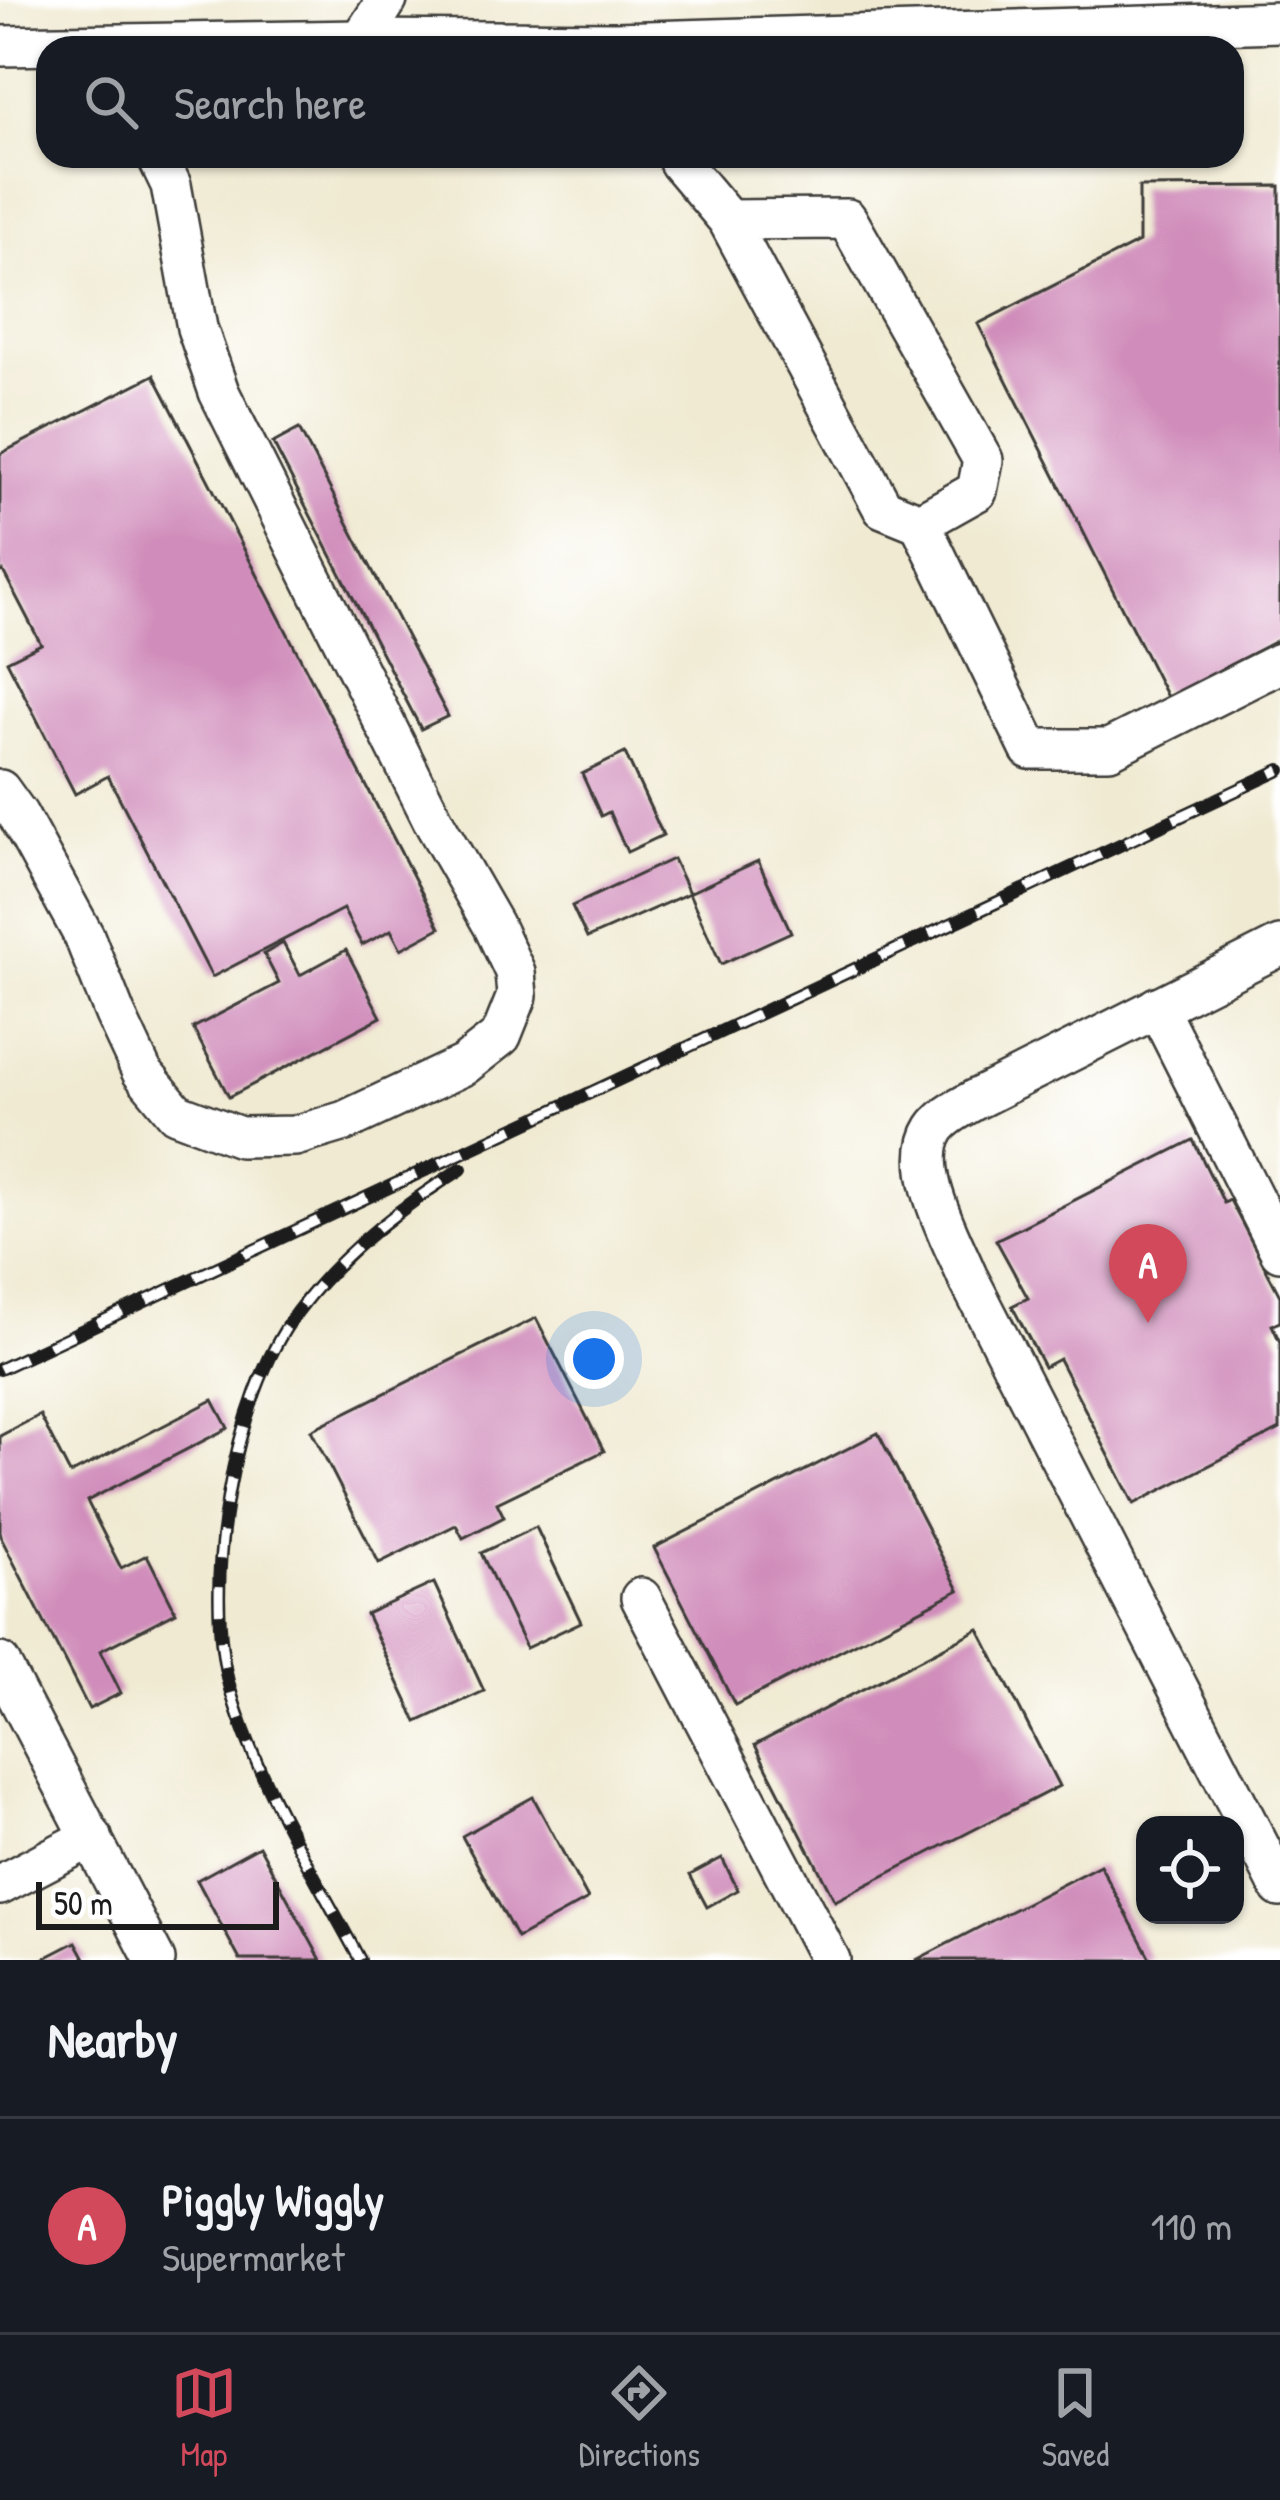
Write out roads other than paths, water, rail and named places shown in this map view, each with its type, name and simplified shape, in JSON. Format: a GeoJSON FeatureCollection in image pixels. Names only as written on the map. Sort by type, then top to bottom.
{"type":"FeatureCollection","features":[{"type":"Feature","properties":{"kind":"street"},"geometry":{"type":"LineString","coordinates":[[364,36],[387,0]]}},
{"type":"Feature","properties":{"kind":"street"},"geometry":{"type":"LineString","coordinates":[[898,36],[1280,22]]}},
{"type":"Feature","properties":{"kind":"street"},"geometry":{"type":"LineString","coordinates":[[0,46],[36,46]]}},
{"type":"Feature","properties":{"kind":"street"},"geometry":{"type":"LineString","coordinates":[[0,790],[85,936],[142,1072],[176,1113],[240,1137],[295,1136],[345,1121],[464,1065],[501,1036],[517,996],[515,972],[435,824],[219,392],[197,328],[171,185],[163,168]]}},
{"type":"Feature","properties":{"kind":"street"},"geometry":{"type":"LineString","coordinates":[[684,168],[728,220],[883,508],[920,524],[1030,748],[1109,749],[1280,664]]}},
{"type":"Feature","properties":{"kind":"street"},"geometry":{"type":"LineString","coordinates":[[728,220],[848,218],[983,460],[977,491],[920,524]]}},
{"type":"Feature","properties":{"kind":"street"},"geometry":{"type":"LineString","coordinates":[[1280,946],[949,1115],[935,1129],[928,1147],[929,1185],[967,1276],[1280,1887]]}},
{"type":"Feature","properties":{"kind":"street"},"geometry":{"type":"LineString","coordinates":[[1157,1007],[1280,1251]]}},
{"type":"Feature","properties":{"kind":"street"},"geometry":{"type":"LineString","coordinates":[[641,1598],[830,1960]]}},
{"type":"Feature","properties":{"kind":"street"},"geometry":{"type":"LineString","coordinates":[[0,1663],[155,1960]]}},
{"type":"Feature","properties":{"kind":"street"},"geometry":{"type":"LineString","coordinates":[[0,1886],[92,1838]]}},
{"type":"Feature","properties":{"kind":"railway"},"geometry":{"type":"LineString","coordinates":[[0,1369],[1280,770]]}},
{"type":"Feature","properties":{"kind":"railway"},"geometry":{"type":"LineString","coordinates":[[360,1960],[288,1828],[242,1725],[222,1647],[221,1547],[228,1494],[255,1393],[297,1312],[372,1233],[461,1169]]}},
{"type":"Feature","properties":{"kind":"place","name":"Piggly Wiggly"},"geometry":{"type":"Point","coordinates":[1148,1323]}}]}
